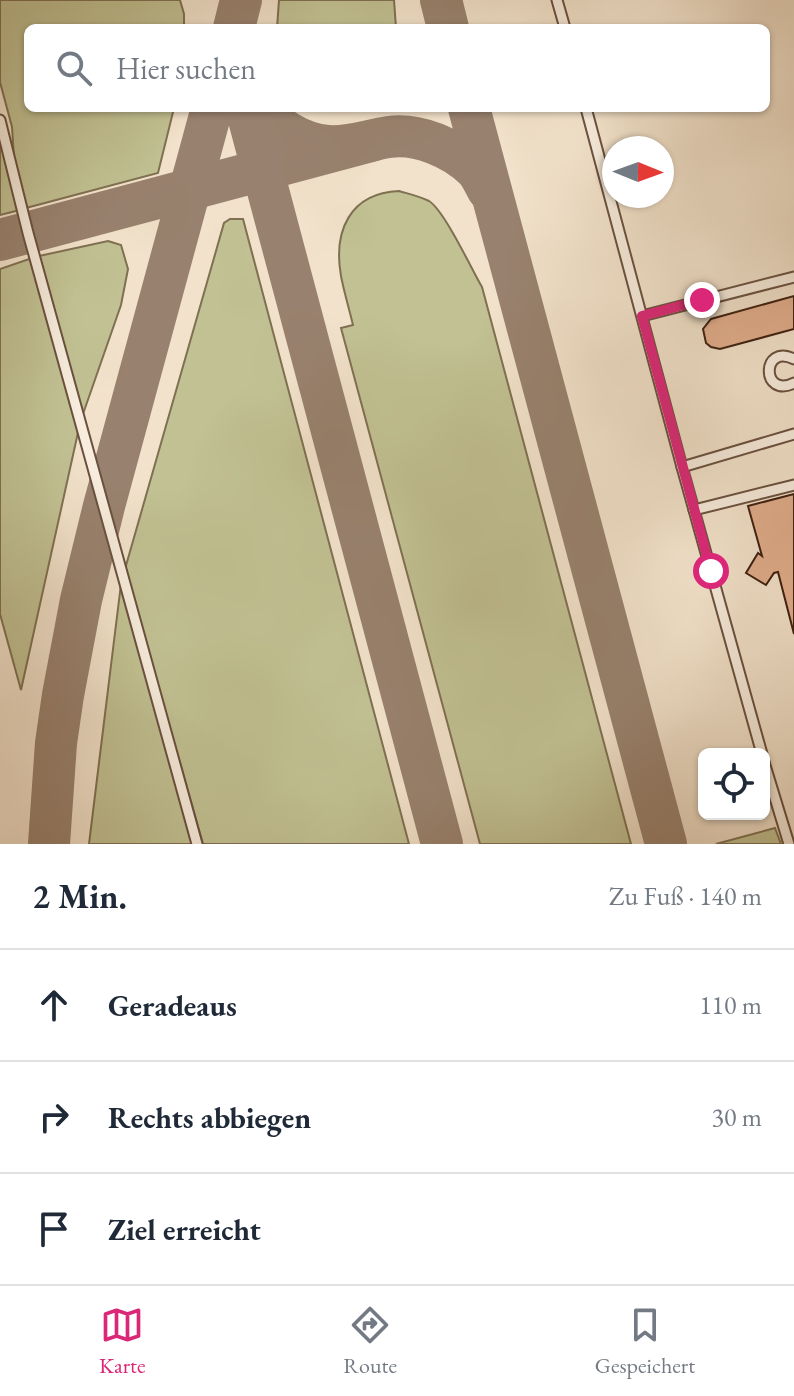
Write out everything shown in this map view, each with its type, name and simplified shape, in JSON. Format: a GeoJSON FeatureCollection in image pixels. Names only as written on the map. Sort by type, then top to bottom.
{"type":"FeatureCollection","features":[{"type":"Feature","properties":{"kind":"lane"},"geometry":{"type":"LineString","coordinates":[[557,0],[564,24]]}},
{"type":"Feature","properties":{"kind":"lane"},"geometry":{"type":"LineString","coordinates":[[587,112],[760,748]]}},
{"type":"Feature","properties":{"kind":"lane"},"geometry":{"type":"LineString","coordinates":[[0,120],[28,233],[197,844]]}},
{"type":"Feature","properties":{"kind":"lane"},"geometry":{"type":"LineString","coordinates":[[642,316],[794,277]]}},
{"type":"Feature","properties":{"kind":"lane"},"geometry":{"type":"LineString","coordinates":[[794,359],[787,356],[776,358],[769,370],[771,379],[778,385],[787,387],[794,383]]}},
{"type":"Feature","properties":{"kind":"lane"},"geometry":{"type":"LineString","coordinates":[[682,467],[794,434]]}},
{"type":"Feature","properties":{"kind":"lane"},"geometry":{"type":"LineString","coordinates":[[694,510],[794,485]]}},
{"type":"Feature","properties":{"kind":"lane"},"geometry":{"type":"LineString","coordinates":[[770,780],[790,838]]}},
{"type":"Feature","properties":{"kind":"green space"},"geometry":{"type":"Polygon","coordinates":[[[0,0],[180,0],[184,24],[24,24],[24,112],[173,112],[158,173],[26,208],[14,158],[12,127],[0,82],[0,0]]]}},
{"type":"Feature","properties":{"kind":"green space"},"geometry":{"type":"Polygon","coordinates":[[[279,0],[394,0],[396,24],[277,24],[279,0]]]}},
{"type":"Feature","properties":{"kind":"green space"},"geometry":{"type":"Polygon","coordinates":[[[0,136],[20,210],[0,215],[0,136]]]}},
{"type":"Feature","properties":{"kind":"green space"},"geometry":{"type":"Polygon","coordinates":[[[399,191],[425,199],[435,206],[482,287],[631,844],[480,844],[341,328],[353,325],[339,260],[343,230],[357,207],[368,199],[399,191]]]}},
{"type":"Feature","properties":{"kind":"green space"},"geometry":{"type":"Polygon","coordinates":[[[230,219],[243,219],[409,844],[203,844],[125,569],[224,223],[230,219]]]}},
{"type":"Feature","properties":{"kind":"green space"},"geometry":{"type":"Polygon","coordinates":[[[108,241],[121,245],[128,269],[121,305],[83,414],[39,256],[108,241]]]}},
{"type":"Feature","properties":{"kind":"green space"},"geometry":{"type":"Polygon","coordinates":[[[32,258],[79,428],[21,690],[0,614],[0,269],[32,258]]]}},
{"type":"Feature","properties":{"kind":"green space"},"geometry":{"type":"Polygon","coordinates":[[[121,584],[192,844],[89,844],[121,584]]]}},
{"type":"Feature","properties":{"kind":"green space"},"geometry":{"type":"Polygon","coordinates":[[[775,828],[781,844],[716,844],[775,828]]]}},
{"type":"Feature","properties":{"kind":"building"},"geometry":{"type":"Polygon","coordinates":[[[794,296],[794,329],[720,349],[706,343],[703,329],[711,319],[794,296]]]}},
{"type":"Feature","properties":{"kind":"building"},"geometry":{"type":"Polygon","coordinates":[[[794,494],[794,634],[778,572],[766,585],[746,573],[758,553],[762,556],[748,506],[794,494]]]}},
{"type":"Feature","properties":{"kind":"taxiway"},"geometry":{"type":"LineString","coordinates":[[235,24],[241,0]]}},
{"type":"Feature","properties":{"kind":"taxiway"},"geometry":{"type":"LineString","coordinates":[[441,0],[447,24]]}},
{"type":"Feature","properties":{"kind":"taxiway"},"geometry":{"type":"LineString","coordinates":[[49,844],[56,743],[81,600],[211,112]]}},
{"type":"Feature","properties":{"kind":"taxiway"},"geometry":{"type":"LineString","coordinates":[[247,112],[442,844]]}},
{"type":"Feature","properties":{"kind":"taxiway"},"geometry":{"type":"LineString","coordinates":[[261,112],[289,133],[327,146],[400,136],[435,144],[466,161],[477,171],[488,190]]}},
{"type":"Feature","properties":{"kind":"taxiway"},"geometry":{"type":"LineString","coordinates":[[470,112],[666,844]]}},
{"type":"Feature","properties":{"kind":"taxiway"},"geometry":{"type":"LineString","coordinates":[[0,240],[371,141]]}},
{"type":"Feature","properties":{"kind":"route"},"geometry":{"type":"LineString","coordinates":[[702,300],[642,316],[711,571]]}}]}
